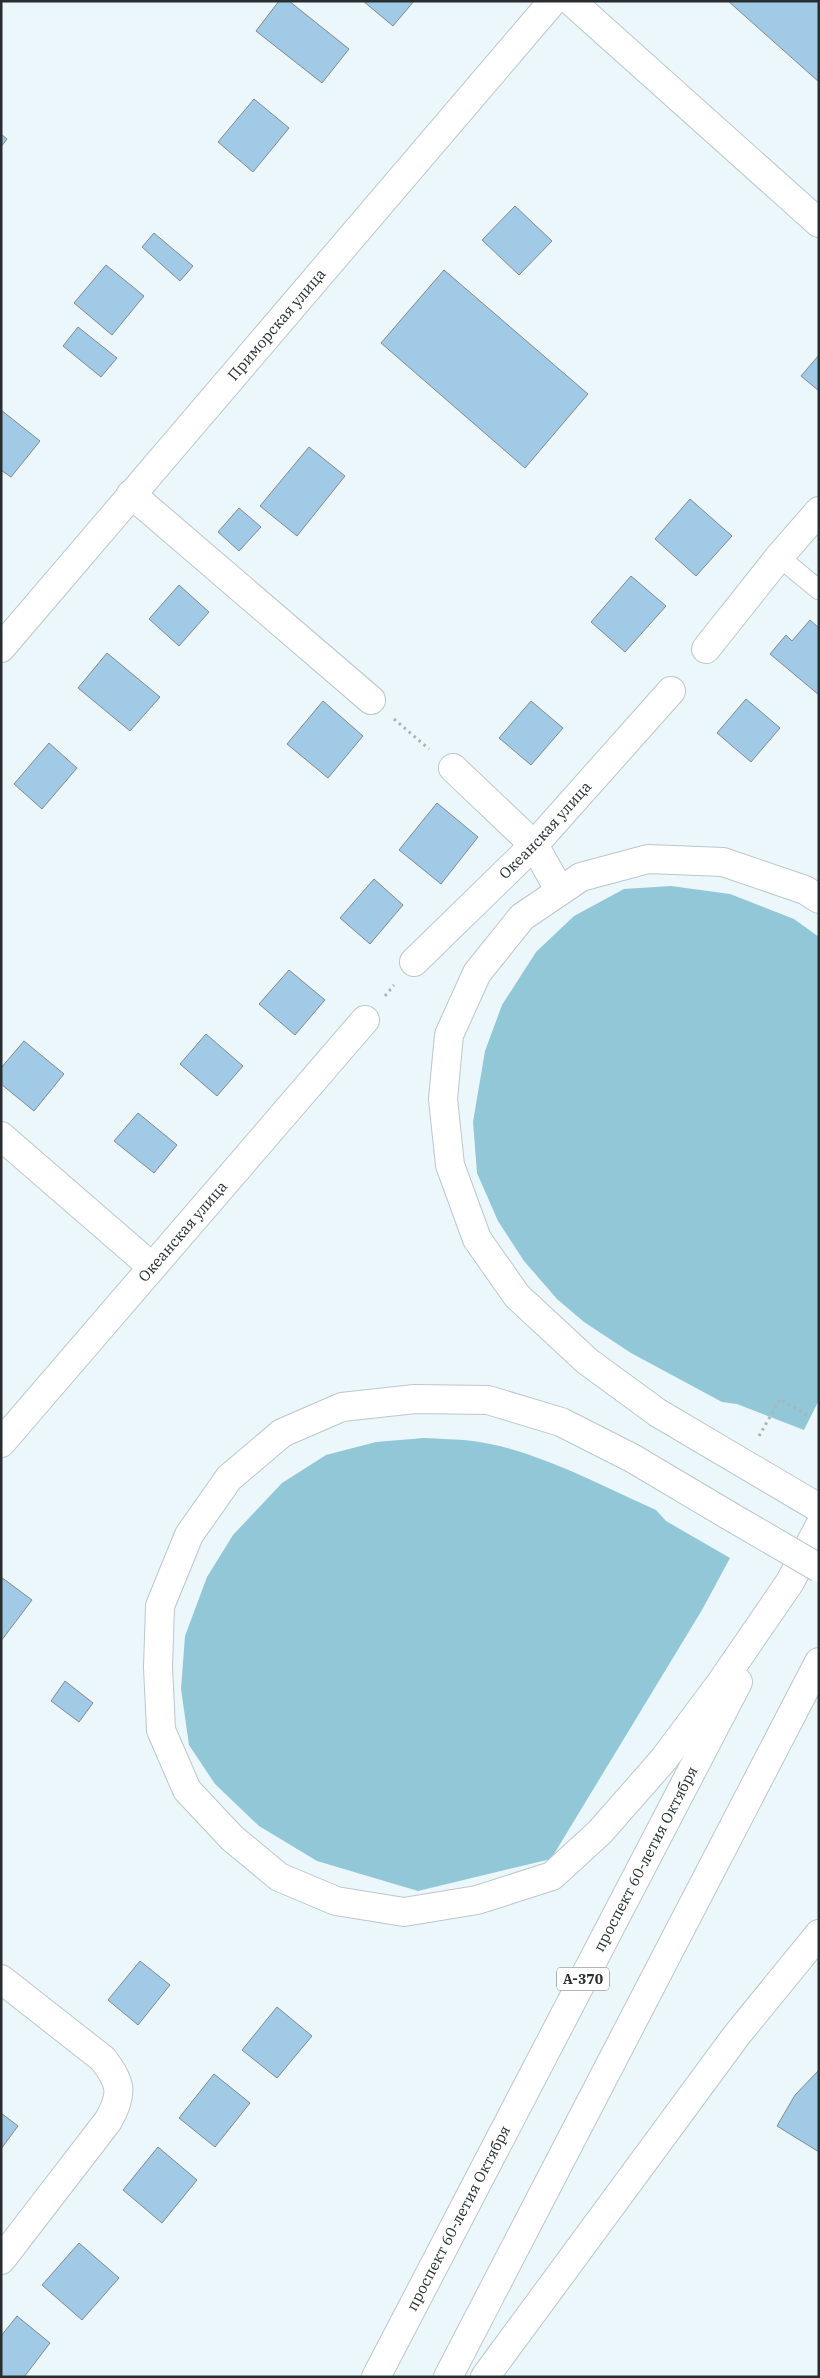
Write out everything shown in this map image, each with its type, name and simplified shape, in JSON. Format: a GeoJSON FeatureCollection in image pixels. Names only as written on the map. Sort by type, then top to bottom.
{"type":"FeatureCollection","features":[{"type":"Feature","properties":{"kind":"main road","name":"Приморская улица"},"geometry":{"type":"LineString","coordinates":[[1,648],[553,1]]}},
{"type":"Feature","properties":{"kind":"main road"},"geometry":{"type":"LineString","coordinates":[[571,1],[819,224]]}},
{"type":"Feature","properties":{"kind":"main road"},"geometry":{"type":"LineString","coordinates":[[131,494],[371,700]]}},
{"type":"Feature","properties":{"kind":"main road"},"geometry":{"type":"LineString","coordinates":[[706,649],[779,557],[819,511]]}},
{"type":"Feature","properties":{"kind":"main road","name":"Океанская улица"},"geometry":{"type":"LineString","coordinates":[[414,962],[534,845],[671,691]]}},
{"type":"Feature","properties":{"kind":"main road"},"geometry":{"type":"LineString","coordinates":[[453,768],[534,845],[560,891]]}},
{"type":"Feature","properties":{"kind":"main road"},"geometry":{"type":"LineString","coordinates":[[819,899],[805,890],[723,862],[648,859],[581,877],[522,918],[477,973],[448,1035],[442,1099],[450,1165],[477,1239],[517,1296],[587,1361],[658,1413],[819,1508]]}},
{"type":"Feature","properties":{"kind":"main road","name":"Океанская улица"},"geometry":{"type":"LineString","coordinates":[[1,1443],[151,1266],[365,1020]]}},
{"type":"Feature","properties":{"kind":"main road"},"geometry":{"type":"LineString","coordinates":[[1,1136],[151,1266]]}},
{"type":"Feature","properties":{"kind":"main road"},"geometry":{"type":"LineString","coordinates":[[790,1582],[720,1684],[664,1759],[600,1832],[552,1876],[477,1900],[404,1912],[336,1901],[279,1877],[232,1838],[187,1790],[161,1730],[158,1667],[160,1606],[189,1535],[229,1478],[282,1433],[342,1407],[415,1398],[488,1400],[561,1422],[632,1458],[819,1568]]}},
{"type":"Feature","properties":{"kind":"main road","name":"проспект 60-летия Октября"},"geometry":{"type":"LineString","coordinates":[[376,2377],[819,1527]]}},
{"type":"Feature","properties":{"kind":"main road"},"geometry":{"type":"LineString","coordinates":[[448,2377],[819,1662]]}},
{"type":"Feature","properties":{"kind":"main road"},"geometry":{"type":"LineString","coordinates":[[485,2377],[736,2036],[819,1934]]}},
{"type":"Feature","properties":{"kind":"main road"},"geometry":{"type":"LineString","coordinates":[[1,1979],[103,2058],[113,2073],[119,2087],[118,2104],[108,2121],[1,2260]]}},
{"type":"Feature","properties":{"kind":"lane"},"geometry":{"type":"LineString","coordinates":[[779,557],[819,590]]}},
{"type":"Feature","properties":{"kind":"path"},"geometry":{"type":"LineString","coordinates":[[371,700],[453,768]]}},
{"type":"Feature","properties":{"kind":"path"},"geometry":{"type":"LineString","coordinates":[[365,1020],[414,962]]}},
{"type":"Feature","properties":{"kind":"path"},"geometry":{"type":"LineString","coordinates":[[758,1440],[780,1399],[808,1416]]}},
{"type":"Feature","properties":{"kind":"shaded area"},"geometry":{"type":"Polygon","coordinates":[[[671,886],[730,894],[794,919],[819,937],[819,1400],[804,1430],[737,1404],[722,1402],[631,1353],[584,1322],[557,1299],[524,1261],[498,1221],[477,1173],[473,1122],[485,1051],[502,1005],[536,952],[574,916],[624,889],[671,886]]]}},
{"type":"Feature","properties":{"kind":"shaded area"},"geometry":{"type":"Polygon","coordinates":[[[424,1438],[455,1439],[496,1445],[566,1469],[656,1510],[666,1521],[730,1558],[702,1610],[551,1859],[418,1891],[317,1861],[259,1826],[215,1784],[189,1745],[181,1689],[185,1636],[207,1577],[233,1535],[282,1483],[326,1455],[376,1442],[424,1438]]]}},
{"type":"Feature","properties":{"kind":"building"},"geometry":{"type":"Polygon","coordinates":[[[279,1],[289,1],[349,49],[322,83],[256,31],[279,1]]]}},
{"type":"Feature","properties":{"kind":"building"},"geometry":{"type":"Polygon","coordinates":[[[363,1],[414,1],[393,26],[363,1]]]}},
{"type":"Feature","properties":{"kind":"building"},"geometry":{"type":"Polygon","coordinates":[[[728,1],[819,1],[819,82],[728,1]]]}},
{"type":"Feature","properties":{"kind":"building"},"geometry":{"type":"Polygon","coordinates":[[[254,99],[289,128],[253,172],[218,142],[254,99]]]}},
{"type":"Feature","properties":{"kind":"building"},"geometry":{"type":"Polygon","coordinates":[[[1,134],[7,139],[1,147],[1,134]]]}},
{"type":"Feature","properties":{"kind":"building"},"geometry":{"type":"Polygon","coordinates":[[[515,206],[552,241],[519,275],[482,240],[515,206]]]}},
{"type":"Feature","properties":{"kind":"building"},"geometry":{"type":"Polygon","coordinates":[[[154,233],[193,266],[180,281],[142,247],[154,233]]]}},
{"type":"Feature","properties":{"kind":"building"},"geometry":{"type":"Polygon","coordinates":[[[106,265],[144,296],[112,335],[74,303],[106,265]]]}},
{"type":"Feature","properties":{"kind":"building"},"geometry":{"type":"Polygon","coordinates":[[[444,270],[588,394],[525,468],[381,343],[444,270]]]}},
{"type":"Feature","properties":{"kind":"building"},"geometry":{"type":"Polygon","coordinates":[[[78,327],[117,358],[101,377],[63,346],[78,327]]]}},
{"type":"Feature","properties":{"kind":"building"},"geometry":{"type":"Polygon","coordinates":[[[819,355],[819,391],[801,376],[819,355]]]}},
{"type":"Feature","properties":{"kind":"building"},"geometry":{"type":"Polygon","coordinates":[[[1,410],[40,441],[11,477],[1,470],[1,410]]]}},
{"type":"Feature","properties":{"kind":"building"},"geometry":{"type":"Polygon","coordinates":[[[309,447],[345,476],[297,536],[260,506],[309,447]]]}},
{"type":"Feature","properties":{"kind":"building"},"geometry":{"type":"Polygon","coordinates":[[[690,499],[732,536],[696,576],[655,539],[690,499]]]}},
{"type":"Feature","properties":{"kind":"building"},"geometry":{"type":"Polygon","coordinates":[[[239,508],[261,527],[239,551],[218,532],[239,508]]]}},
{"type":"Feature","properties":{"kind":"building"},"geometry":{"type":"Polygon","coordinates":[[[631,576],[666,606],[625,652],[591,622],[631,576]]]}},
{"type":"Feature","properties":{"kind":"building"},"geometry":{"type":"Polygon","coordinates":[[[179,585],[209,612],[179,646],[149,619],[179,585]]]}},
{"type":"Feature","properties":{"kind":"building"},"geometry":{"type":"Polygon","coordinates":[[[810,620],[819,628],[819,695],[770,654],[786,635],[792,641],[810,620]]]}},
{"type":"Feature","properties":{"kind":"building"},"geometry":{"type":"Polygon","coordinates":[[[107,653],[160,697],[130,731],[78,688],[107,653]]]}},
{"type":"Feature","properties":{"kind":"building"},"geometry":{"type":"Polygon","coordinates":[[[746,699],[780,728],[751,762],[717,733],[746,699]]]}},
{"type":"Feature","properties":{"kind":"building"},"geometry":{"type":"Polygon","coordinates":[[[323,701],[363,736],[328,778],[287,744],[323,701]]]}},
{"type":"Feature","properties":{"kind":"building"},"geometry":{"type":"Polygon","coordinates":[[[531,701],[563,728],[531,765],[499,738],[531,701]]]}},
{"type":"Feature","properties":{"kind":"building"},"geometry":{"type":"Polygon","coordinates":[[[49,743],[77,768],[42,809],[14,784],[49,743]]]}},
{"type":"Feature","properties":{"kind":"building"},"geometry":{"type":"Polygon","coordinates":[[[437,803],[478,837],[441,884],[399,850],[437,803]]]}},
{"type":"Feature","properties":{"kind":"building"},"geometry":{"type":"Polygon","coordinates":[[[374,879],[403,905],[370,944],[340,918],[374,879]]]}},
{"type":"Feature","properties":{"kind":"building"},"geometry":{"type":"Polygon","coordinates":[[[289,970],[325,1000],[295,1035],[259,1004],[289,970]]]}},
{"type":"Feature","properties":{"kind":"building"},"geometry":{"type":"Polygon","coordinates":[[[206,1034],[243,1066],[217,1096],[180,1064],[206,1034]]]}},
{"type":"Feature","properties":{"kind":"building"},"geometry":{"type":"Polygon","coordinates":[[[24,1041],[64,1074],[34,1111],[1,1084],[1,1068],[24,1041]]]}},
{"type":"Feature","properties":{"kind":"building"},"geometry":{"type":"Polygon","coordinates":[[[138,1113],[177,1145],[154,1173],[114,1141],[138,1113]]]}},
{"type":"Feature","properties":{"kind":"building"},"geometry":{"type":"Polygon","coordinates":[[[1,1577],[32,1600],[1,1641],[1,1577]]]}},
{"type":"Feature","properties":{"kind":"building"},"geometry":{"type":"Polygon","coordinates":[[[65,1681],[93,1703],[79,1722],[51,1701],[65,1681]]]}},
{"type":"Feature","properties":{"kind":"building"},"geometry":{"type":"Polygon","coordinates":[[[140,1961],[170,1985],[138,2025],[108,2000],[140,1961]]]}},
{"type":"Feature","properties":{"kind":"building"},"geometry":{"type":"Polygon","coordinates":[[[277,2007],[312,2036],[277,2078],[242,2050],[277,2007]]]}},
{"type":"Feature","properties":{"kind":"building"},"geometry":{"type":"Polygon","coordinates":[[[819,2070],[819,2152],[777,2126],[795,2095],[819,2070]]]}},
{"type":"Feature","properties":{"kind":"building"},"geometry":{"type":"Polygon","coordinates":[[[214,2074],[250,2103],[215,2147],[179,2118],[214,2074]]]}},
{"type":"Feature","properties":{"kind":"building"},"geometry":{"type":"Polygon","coordinates":[[[1,2113],[18,2126],[1,2149],[1,2113]]]}},
{"type":"Feature","properties":{"kind":"building"},"geometry":{"type":"Polygon","coordinates":[[[158,2147],[197,2180],[162,2223],[123,2190],[158,2147]]]}},
{"type":"Feature","properties":{"kind":"building"},"geometry":{"type":"Polygon","coordinates":[[[79,2243],[119,2278],[82,2320],[42,2285],[79,2243]]]}},
{"type":"Feature","properties":{"kind":"building"},"geometry":{"type":"Polygon","coordinates":[[[17,2316],[50,2343],[24,2377],[3,2377],[1,2375],[1,2336],[17,2316]]]}}]}
